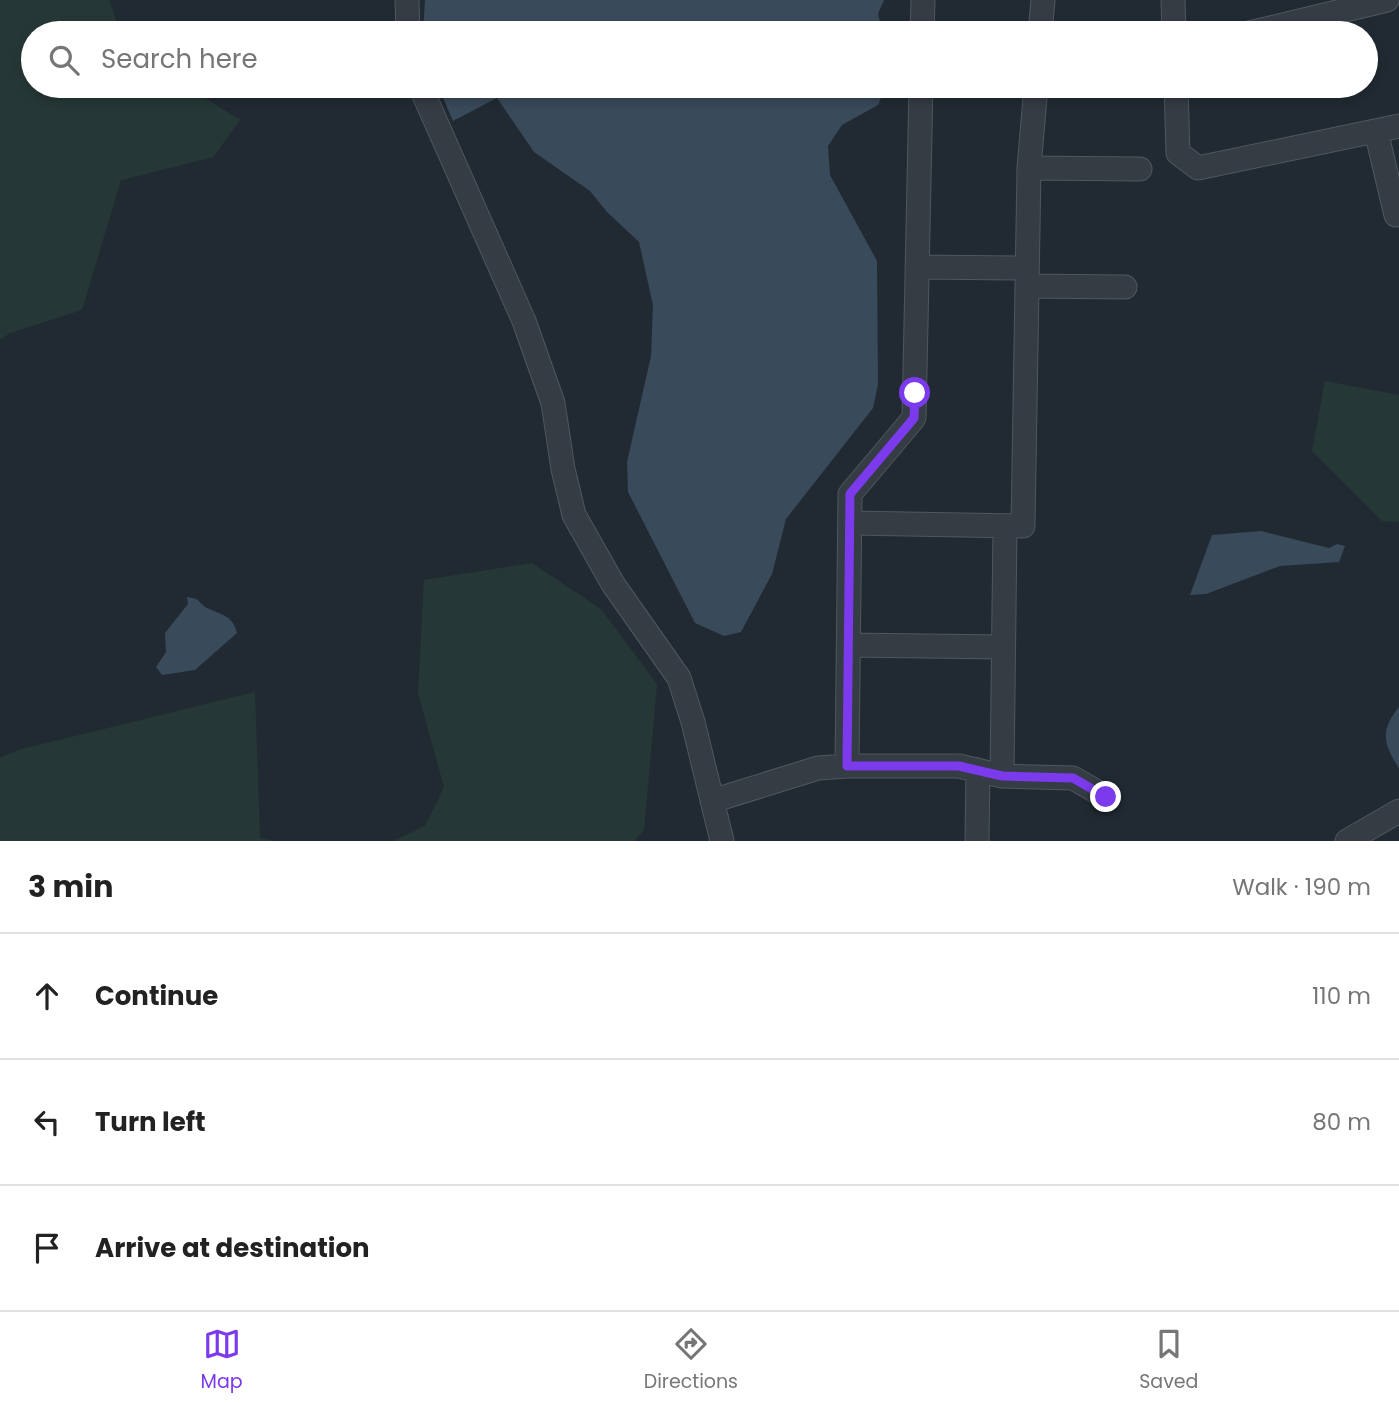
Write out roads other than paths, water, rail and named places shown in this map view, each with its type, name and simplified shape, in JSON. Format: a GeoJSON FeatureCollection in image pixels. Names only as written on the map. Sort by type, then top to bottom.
{"type":"FeatureCollection","features":[{"type":"Feature","properties":{"kind":"street"},"geometry":{"type":"LineString","coordinates":[[407,0],[408,21]]}},
{"type":"Feature","properties":{"kind":"street"},"geometry":{"type":"LineString","coordinates":[[922,21],[923,0]]}},
{"type":"Feature","properties":{"kind":"street"},"geometry":{"type":"LineString","coordinates":[[1041,21],[1043,0]]}},
{"type":"Feature","properties":{"kind":"street"},"geometry":{"type":"LineString","coordinates":[[1173,0],[1174,21]]}},
{"type":"Feature","properties":{"kind":"street"},"geometry":{"type":"LineString","coordinates":[[1299,21],[1387,0]]}},
{"type":"Feature","properties":{"kind":"street"},"geometry":{"type":"LineString","coordinates":[[425,98],[524,321],[554,403],[563,469],[574,515],[613,584],[679,678],[693,722],[722,841]]}},
{"type":"Feature","properties":{"kind":"street"},"geometry":{"type":"LineString","coordinates":[[847,766],[850,494],[914,418],[921,98]]}},
{"type":"Feature","properties":{"kind":"street"},"geometry":{"type":"LineString","coordinates":[[851,523],[1023,526],[1029,168],[1034,98]]}},
{"type":"Feature","properties":{"kind":"street"},"geometry":{"type":"LineString","coordinates":[[1176,98],[1178,153],[1198,168],[1399,126]]}},
{"type":"Feature","properties":{"kind":"street"},"geometry":{"type":"LineString","coordinates":[[1376,131],[1396,215]]}},
{"type":"Feature","properties":{"kind":"street"},"geometry":{"type":"LineString","coordinates":[[1029,168],[1140,169]]}},
{"type":"Feature","properties":{"kind":"street"},"geometry":{"type":"LineString","coordinates":[[917,267],[1125,287]]}},
{"type":"Feature","properties":{"kind":"street"},"geometry":{"type":"LineString","coordinates":[[1002,776],[1005,526]]}},
{"type":"Feature","properties":{"kind":"street"},"geometry":{"type":"LineString","coordinates":[[849,645],[1003,647]]}},
{"type":"Feature","properties":{"kind":"street"},"geometry":{"type":"LineString","coordinates":[[712,801],[818,768],[847,766],[959,766],[1002,776],[1073,778],[1106,797]]}},
{"type":"Feature","properties":{"kind":"street"},"geometry":{"type":"LineString","coordinates":[[977,841],[978,770]]}},
{"type":"Feature","properties":{"kind":"street"},"geometry":{"type":"LineString","coordinates":[[1347,841],[1399,811]]}},
{"type":"Feature","properties":{"kind":"water"},"geometry":{"type":"Polygon","coordinates":[[[425,0],[884,0],[878,14],[880,21],[424,21],[425,0]]]}},
{"type":"Feature","properties":{"kind":"water"},"geometry":{"type":"Polygon","coordinates":[[[443,98],[497,98],[453,121],[443,98]]]}},
{"type":"Feature","properties":{"kind":"water"},"geometry":{"type":"Polygon","coordinates":[[[497,98],[881,98],[878,105],[842,125],[828,146],[830,175],[877,261],[878,384],[873,408],[786,519],[772,574],[741,632],[724,636],[695,623],[628,492],[627,462],[651,356],[653,305],[639,242],[607,212],[590,191],[534,152],[497,98]]]}},
{"type":"Feature","properties":{"kind":"water"},"geometry":{"type":"Polygon","coordinates":[[[1261,531],[1329,548],[1337,544],[1345,546],[1339,562],[1280,566],[1206,594],[1190,595],[1212,535],[1261,531]]]}},
{"type":"Feature","properties":{"kind":"water"},"geometry":{"type":"Polygon","coordinates":[[[187,597],[229,619],[237,633],[195,670],[162,675],[156,667],[166,652],[165,633],[188,604],[187,597]]]}},
{"type":"Feature","properties":{"kind":"water"},"geometry":{"type":"Polygon","coordinates":[[[1399,707],[1399,768],[1387,744],[1386,730],[1399,707]]]}}]}
